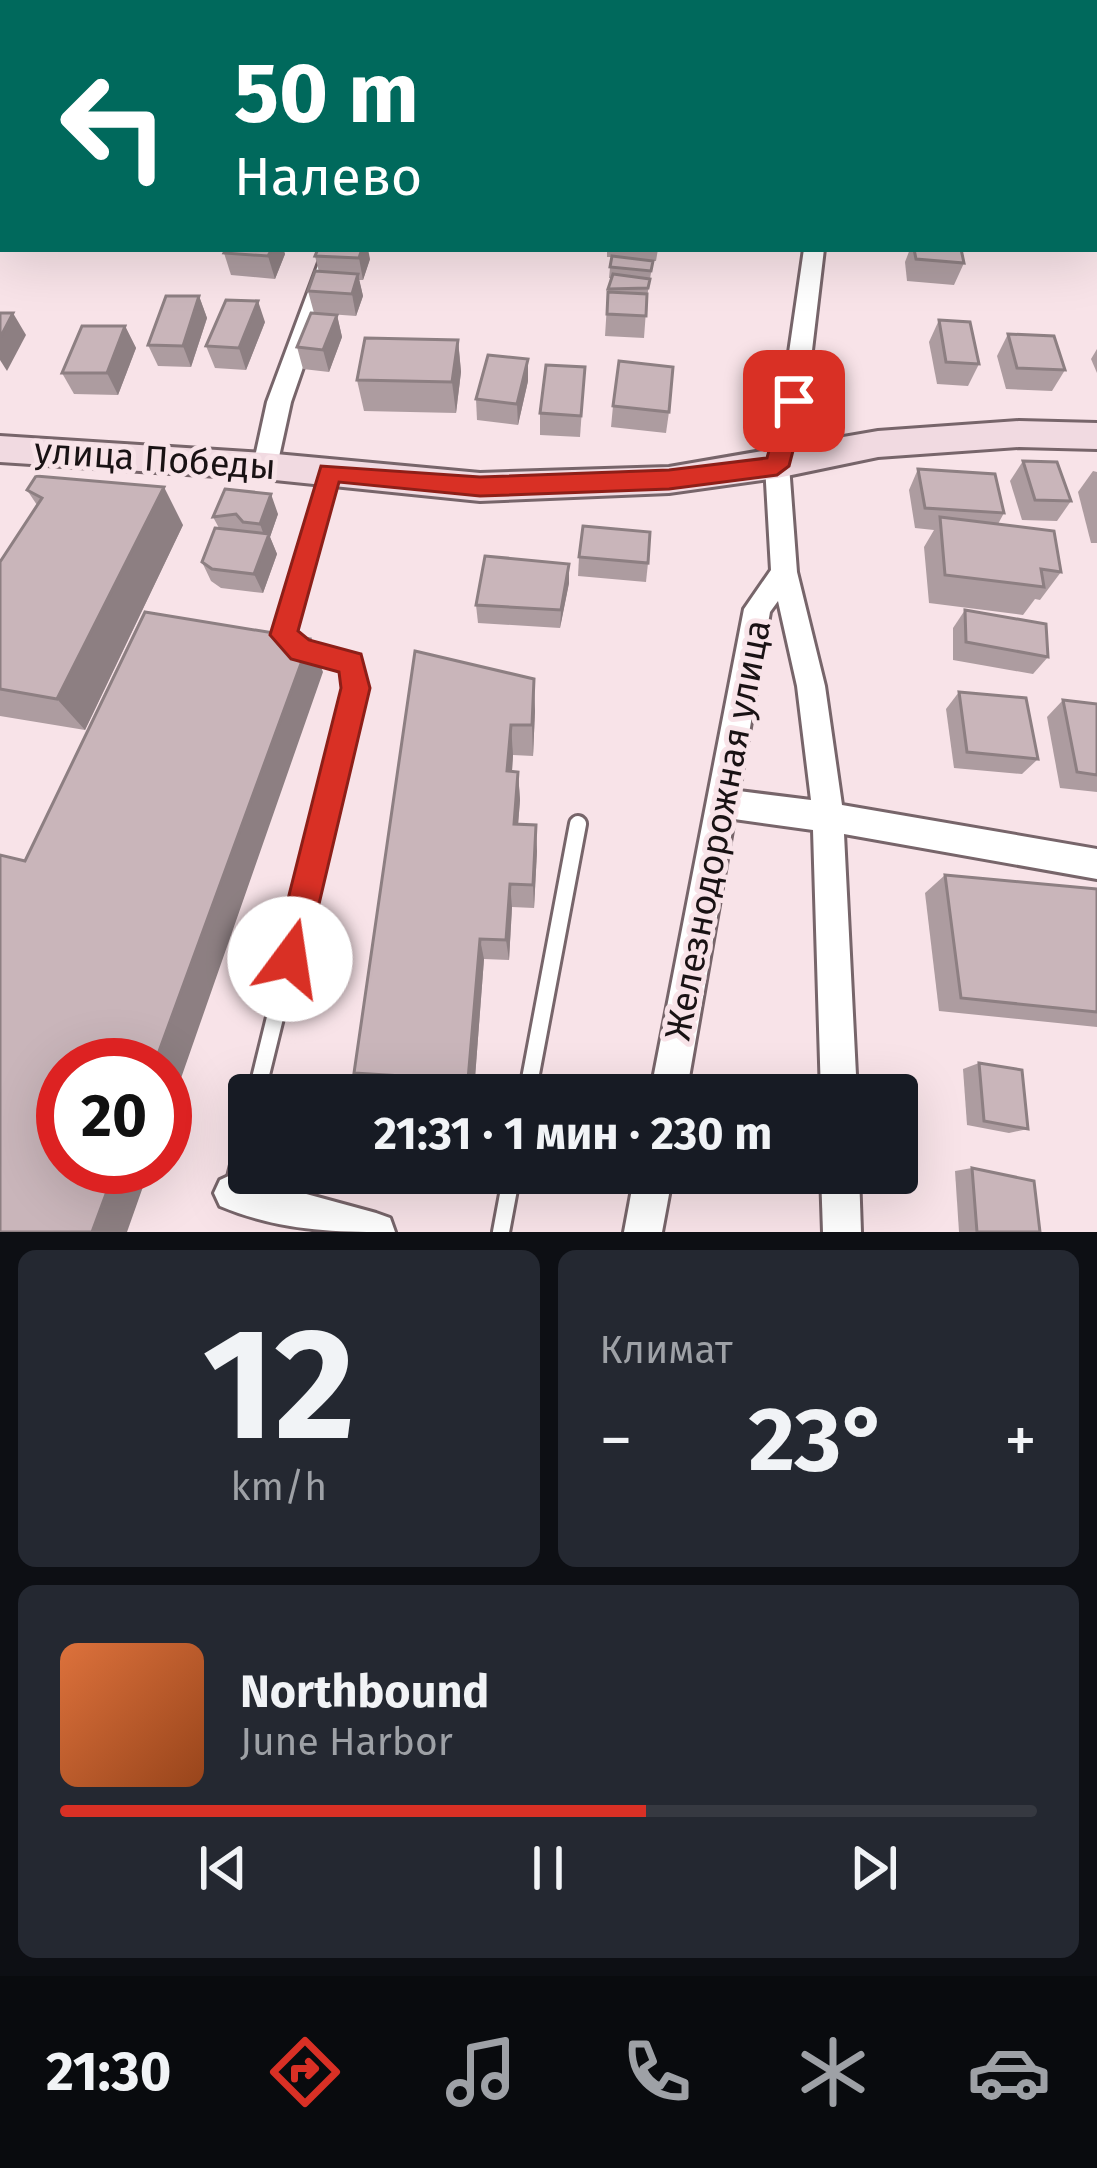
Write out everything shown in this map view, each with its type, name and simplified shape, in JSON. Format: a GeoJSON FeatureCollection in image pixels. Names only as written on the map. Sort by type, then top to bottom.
{"type":"FeatureCollection","features":[{"type":"Feature","properties":{"kind":"street"},"geometry":{"type":"LineString","coordinates":[[265,466],[279,402],[333,252]]}},
{"type":"Feature","properties":{"kind":"street","name":"Железнодорожная улица"},"geometry":{"type":"LineString","coordinates":[[814,252],[794,401],[777,466],[784,572],[811,686],[828,817],[838,1074]]}},
{"type":"Feature","properties":{"kind":"street","name":"улица Победы"},"geometry":{"type":"LineString","coordinates":[[0,449],[265,466],[480,487],[669,480],[777,466],[878,444],[1018,434],[1097,436]]}},
{"type":"Feature","properties":{"kind":"street","name":"Железнодорожная улица"},"geometry":{"type":"LineString","coordinates":[[672,1074],[757,608],[784,572]]}},
{"type":"Feature","properties":{"kind":"street"},"geometry":{"type":"LineString","coordinates":[[720,803],[1097,864]]}},
{"type":"Feature","properties":{"kind":"street"},"geometry":{"type":"LineString","coordinates":[[239,1194],[376,1232]]}},
{"type":"Feature","properties":{"kind":"street"},"geometry":{"type":"LineString","coordinates":[[643,1232],[650,1194]]}},
{"type":"Feature","properties":{"kind":"street"},"geometry":{"type":"LineString","coordinates":[[841,1194],[842,1232]]}},
{"type":"Feature","properties":{"kind":"lane"},"geometry":{"type":"LineString","coordinates":[[261,1074],[356,688],[351,663],[301,650],[284,635],[329,472]]}},
{"type":"Feature","properties":{"kind":"lane"},"geometry":{"type":"LineString","coordinates":[[530,1074],[578,824]]}},
{"type":"Feature","properties":{"kind":"lane"},"geometry":{"type":"LineString","coordinates":[[501,1232],[508,1194]]}},
{"type":"Feature","properties":{"kind":"building"},"geometry":{"type":"Polygon","coordinates":[[[224,252],[270,252],[268,256],[224,252]]]}},
{"type":"Feature","properties":{"kind":"building"},"geometry":{"type":"Polygon","coordinates":[[[317,252],[361,252],[359,258],[315,256],[317,252]]]}},
{"type":"Feature","properties":{"kind":"building"},"geometry":{"type":"Polygon","coordinates":[[[915,252],[962,252],[964,263],[916,259],[915,252]]]}},
{"type":"Feature","properties":{"kind":"building"},"geometry":{"type":"Polygon","coordinates":[[[612,256],[653,261],[651,271],[610,267],[612,256]]]}},
{"type":"Feature","properties":{"kind":"building"},"geometry":{"type":"Polygon","coordinates":[[[315,271],[358,274],[352,294],[308,291],[315,271]]]}},
{"type":"Feature","properties":{"kind":"building"},"geometry":{"type":"Polygon","coordinates":[[[613,274],[650,279],[648,288],[608,289],[613,274]]]}},
{"type":"Feature","properties":{"kind":"building"},"geometry":{"type":"Polygon","coordinates":[[[608,292],[647,294],[646,316],[607,314],[608,292]]]}},
{"type":"Feature","properties":{"kind":"building"},"geometry":{"type":"Polygon","coordinates":[[[166,296],[199,296],[183,346],[148,345],[166,296]]]}},
{"type":"Feature","properties":{"kind":"building"},"geometry":{"type":"Polygon","coordinates":[[[226,300],[258,301],[239,348],[206,346],[226,300]]]}},
{"type":"Feature","properties":{"kind":"building"},"geometry":{"type":"Polygon","coordinates":[[[0,313],[13,313],[0,338],[0,313]]]}},
{"type":"Feature","properties":{"kind":"building"},"geometry":{"type":"Polygon","coordinates":[[[311,313],[337,315],[323,350],[297,347],[311,313]]]}},
{"type":"Feature","properties":{"kind":"building"},"geometry":{"type":"Polygon","coordinates":[[[939,320],[970,322],[979,364],[946,362],[939,320]]]}},
{"type":"Feature","properties":{"kind":"building"},"geometry":{"type":"Polygon","coordinates":[[[82,326],[125,326],[107,373],[62,373],[82,326]]]}},
{"type":"Feature","properties":{"kind":"building"},"geometry":{"type":"Polygon","coordinates":[[[1008,334],[1054,336],[1065,370],[1017,368],[1008,334]]]}},
{"type":"Feature","properties":{"kind":"building"},"geometry":{"type":"Polygon","coordinates":[[[365,338],[458,340],[452,382],[357,380],[365,338]]]}},
{"type":"Feature","properties":{"kind":"building"},"geometry":{"type":"Polygon","coordinates":[[[488,355],[528,359],[517,404],[476,399],[488,355]]]}},
{"type":"Feature","properties":{"kind":"building"},"geometry":{"type":"Polygon","coordinates":[[[619,361],[673,367],[669,412],[613,406],[619,361]]]}},
{"type":"Feature","properties":{"kind":"building"},"geometry":{"type":"Polygon","coordinates":[[[546,365],[585,367],[581,416],[540,413],[546,365]]]}},
{"type":"Feature","properties":{"kind":"building"},"geometry":{"type":"Polygon","coordinates":[[[1023,461],[1057,462],[1071,501],[1035,500],[1023,461]]]}},
{"type":"Feature","properties":{"kind":"building"},"geometry":{"type":"Polygon","coordinates":[[[918,469],[995,474],[1004,513],[925,508],[918,469]]]}},
{"type":"Feature","properties":{"kind":"building"},"geometry":{"type":"Polygon","coordinates":[[[36,476],[164,487],[57,699],[0,689],[0,562],[42,498],[27,490],[36,476]]]}},
{"type":"Feature","properties":{"kind":"building"},"geometry":{"type":"Polygon","coordinates":[[[225,489],[271,494],[260,524],[243,522],[236,514],[213,517],[225,489]]]}},
{"type":"Feature","properties":{"kind":"building"},"geometry":{"type":"Polygon","coordinates":[[[940,517],[1054,531],[1061,572],[1041,569],[1044,587],[945,575],[940,517]]]}},
{"type":"Feature","properties":{"kind":"building"},"geometry":{"type":"Polygon","coordinates":[[[583,526],[650,532],[648,563],[579,557],[583,526]]]}},
{"type":"Feature","properties":{"kind":"building"},"geometry":{"type":"Polygon","coordinates":[[[215,528],[269,534],[254,574],[212,569],[202,562],[215,528]]]}},
{"type":"Feature","properties":{"kind":"building"},"geometry":{"type":"Polygon","coordinates":[[[485,556],[569,564],[561,610],[476,605],[485,556]]]}},
{"type":"Feature","properties":{"kind":"building"},"geometry":{"type":"Polygon","coordinates":[[[965,610],[1046,624],[1048,657],[966,642],[965,610]]]}},
{"type":"Feature","properties":{"kind":"building"},"geometry":{"type":"Polygon","coordinates":[[[145,612],[310,639],[164,1038],[36,1038],[36,1194],[106,1194],[92,1232],[0,1232],[0,855],[25,861],[145,612]]]}},
{"type":"Feature","properties":{"kind":"building"},"geometry":{"type":"Polygon","coordinates":[[[415,651],[534,679],[532,725],[511,725],[507,771],[518,772],[514,824],[536,825],[533,885],[510,884],[506,940],[480,939],[469,1074],[354,1073],[415,651]]]}},
{"type":"Feature","properties":{"kind":"building"},"geometry":{"type":"Polygon","coordinates":[[[959,692],[1026,698],[1038,759],[967,752],[959,692]]]}},
{"type":"Feature","properties":{"kind":"building"},"geometry":{"type":"Polygon","coordinates":[[[1063,700],[1097,704],[1097,775],[1077,772],[1063,700]]]}},
{"type":"Feature","properties":{"kind":"building"},"geometry":{"type":"Polygon","coordinates":[[[945,875],[1097,889],[1097,1012],[961,998],[945,875]]]}},
{"type":"Feature","properties":{"kind":"building"},"geometry":{"type":"Polygon","coordinates":[[[979,1063],[1022,1070],[1028,1129],[984,1121],[979,1063]]]}},
{"type":"Feature","properties":{"kind":"building"},"geometry":{"type":"Polygon","coordinates":[[[972,1168],[1034,1181],[1040,1232],[977,1232],[972,1168]]]}},
{"type":"Feature","properties":{"kind":"route"},"geometry":{"type":"LineString","coordinates":[[290,959],[356,688],[351,663],[301,650],[284,635],[329,472],[480,487],[669,480],[777,466],[794,401]]}}]}
